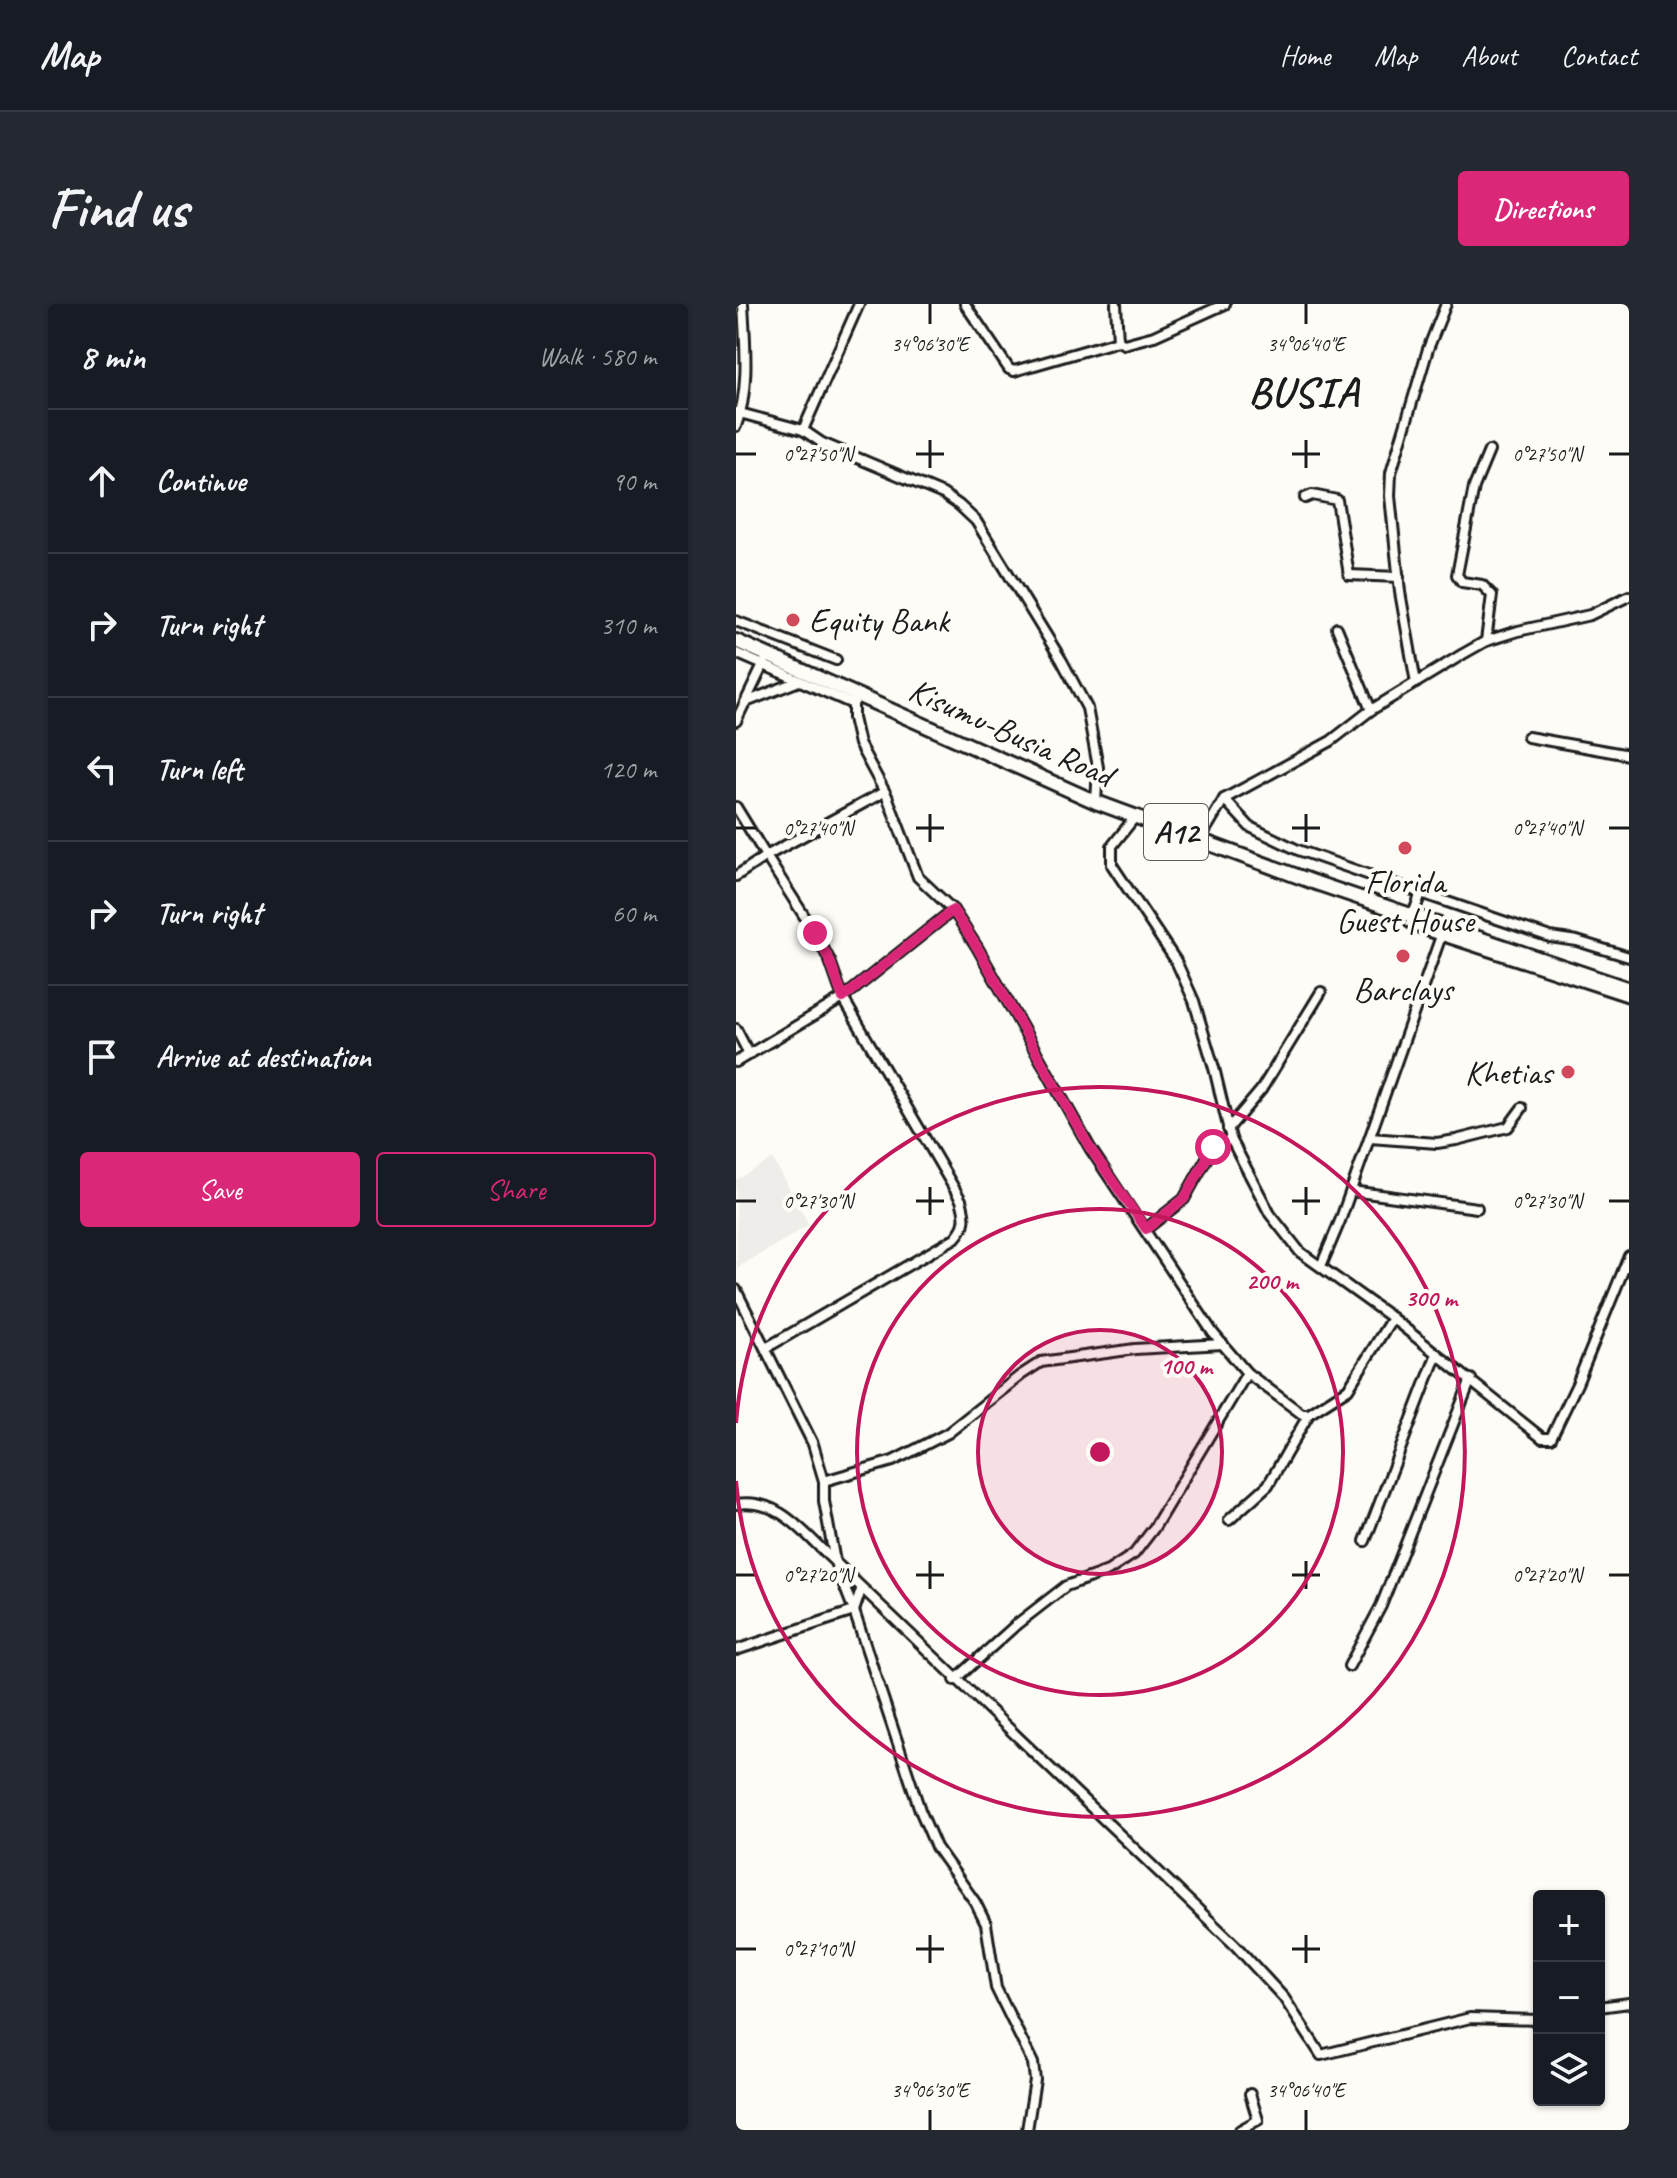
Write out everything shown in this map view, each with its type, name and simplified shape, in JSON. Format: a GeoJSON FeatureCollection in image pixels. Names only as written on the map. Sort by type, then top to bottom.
{"type":"FeatureCollection","features":[{"type":"Feature","properties":{"kind":"highway","name":"Kisumu-Busia Road"},"geometry":{"type":"LineString","coordinates":[[736,641],[765,660],[1096,802],[1199,841],[1629,989]]}},
{"type":"Feature","properties":{"kind":"street"},"geometry":{"type":"LineString","coordinates":[[736,426],[746,359],[743,304]]}},
{"type":"Feature","properties":{"kind":"street"},"geometry":{"type":"LineString","coordinates":[[803,430],[859,304]]}},
{"type":"Feature","properties":{"kind":"street"},"geometry":{"type":"LineString","coordinates":[[965,304],[1009,369],[1014,371],[1118,341],[1124,344],[1154,336],[1225,304]]}},
{"type":"Feature","properties":{"kind":"street"},"geometry":{"type":"LineString","coordinates":[[1116,304],[1118,341]]}},
{"type":"Feature","properties":{"kind":"street"},"geometry":{"type":"LineString","coordinates":[[1203,304],[1205,314]]}},
{"type":"Feature","properties":{"kind":"street"},"geometry":{"type":"LineString","coordinates":[[1416,683],[1399,577],[1390,496],[1391,473],[1428,349],[1446,304]]}},
{"type":"Feature","properties":{"kind":"street"},"geometry":{"type":"LineString","coordinates":[[738,413],[803,430],[822,443],[943,494],[976,521],[1062,661],[1087,708],[1098,767],[1096,802]]}},
{"type":"Feature","properties":{"kind":"street"},"geometry":{"type":"LineString","coordinates":[[1486,641],[1492,595],[1482,585],[1462,582],[1457,575],[1474,487],[1489,451]]}},
{"type":"Feature","properties":{"kind":"street"},"geometry":{"type":"LineString","coordinates":[[1305,498],[1312,495],[1337,500],[1349,575],[1399,577]]}},
{"type":"Feature","properties":{"kind":"street"},"geometry":{"type":"LineString","coordinates":[[1199,841],[1224,799],[1331,741],[1371,710],[1486,641],[1590,615],[1629,596]]}},
{"type":"Feature","properties":{"kind":"street"},"geometry":{"type":"LineString","coordinates":[[736,621],[836,660]]}},
{"type":"Feature","properties":{"kind":"street"},"geometry":{"type":"LineString","coordinates":[[1337,628],[1371,710]]}},
{"type":"Feature","properties":{"kind":"street"},"geometry":{"type":"LineString","coordinates":[[736,653],[765,660],[800,681],[856,700],[859,744],[884,792],[918,877],[953,910],[1090,1148],[1223,1344],[1247,1373],[1302,1414],[1309,1414]]}},
{"type":"Feature","properties":{"kind":"street"},"geometry":{"type":"LineString","coordinates":[[736,721],[765,660]]}},
{"type":"Feature","properties":{"kind":"street"},"geometry":{"type":"LineString","coordinates":[[746,702],[800,681]]}},
{"type":"Feature","properties":{"kind":"street"},"geometry":{"type":"LineString","coordinates":[[1528,737],[1629,755]]}},
{"type":"Feature","properties":{"kind":"street"},"geometry":{"type":"LineString","coordinates":[[736,876],[766,856],[884,792]]}},
{"type":"Feature","properties":{"kind":"street"},"geometry":{"type":"LineString","coordinates":[[1224,799],[1250,827],[1298,850],[1550,937],[1577,941],[1629,957]]}},
{"type":"Feature","properties":{"kind":"street"},"geometry":{"type":"LineString","coordinates":[[736,807],[815,933],[830,961],[843,998],[961,1200],[966,1216],[965,1227],[955,1238],[766,1348]]}},
{"type":"Feature","properties":{"kind":"street"},"geometry":{"type":"LineString","coordinates":[[1135,817],[1112,846],[1112,865],[1176,961],[1194,1001],[1231,1139],[1270,1214],[1300,1252],[1392,1318],[1542,1438],[1551,1438],[1577,1384],[1629,1256]]}},
{"type":"Feature","properties":{"kind":"street"},"geometry":{"type":"LineString","coordinates":[[1421,893],[1410,923],[1629,997]]}},
{"type":"Feature","properties":{"kind":"street"},"geometry":{"type":"LineString","coordinates":[[736,1062],[843,998],[953,910]]}},
{"type":"Feature","properties":{"kind":"street"},"geometry":{"type":"LineString","coordinates":[[1321,1266],[1351,1191],[1441,936]]}},
{"type":"Feature","properties":{"kind":"street"},"geometry":{"type":"LineString","coordinates":[[1228,1129],[1261,1090],[1321,992]]}},
{"type":"Feature","properties":{"kind":"street"},"geometry":{"type":"LineString","coordinates":[[736,1029],[749,1054]]}},
{"type":"Feature","properties":{"kind":"street"},"geometry":{"type":"LineString","coordinates":[[1370,1138],[1437,1143],[1456,1140],[1508,1127],[1522,1108]]}},
{"type":"Feature","properties":{"kind":"street"},"geometry":{"type":"LineString","coordinates":[[1146,1229],[1184,1199],[1213,1147],[1231,1139]]}},
{"type":"Feature","properties":{"kind":"street"},"geometry":{"type":"LineString","coordinates":[[1351,1191],[1477,1208]]}},
{"type":"Feature","properties":{"kind":"street"},"geometry":{"type":"LineString","coordinates":[[736,1290],[813,1444],[824,1481],[824,1501],[835,1562],[920,1810],[936,1847],[975,1902],[986,1924],[996,1988],[1033,2063],[1035,2080],[1027,2130]]}},
{"type":"Feature","properties":{"kind":"street"},"geometry":{"type":"LineString","coordinates":[[1229,1520],[1268,1485],[1309,1414],[1348,1389],[1392,1318]]}},
{"type":"Feature","properties":{"kind":"street"},"geometry":{"type":"LineString","coordinates":[[824,1481],[893,1461],[948,1433],[1041,1362],[1135,1349],[1223,1344]]}},
{"type":"Feature","properties":{"kind":"street"},"geometry":{"type":"LineString","coordinates":[[1365,1541],[1436,1356]]}},
{"type":"Feature","properties":{"kind":"street"},"geometry":{"type":"LineString","coordinates":[[955,1680],[1017,1624],[1066,1586],[1108,1571],[1134,1554],[1154,1528],[1247,1373]]}},
{"type":"Feature","properties":{"kind":"street"},"geometry":{"type":"LineString","coordinates":[[1349,1666],[1381,1606],[1471,1379]]}},
{"type":"Feature","properties":{"kind":"street"},"geometry":{"type":"LineString","coordinates":[[736,1504],[764,1504],[777,1508],[835,1562],[1235,1945],[1284,1998],[1321,2055],[1470,2018],[1533,2020]]}},
{"type":"Feature","properties":{"kind":"street"},"geometry":{"type":"LineString","coordinates":[[854,1611],[861,1590]]}},
{"type":"Feature","properties":{"kind":"street"},"geometry":{"type":"LineString","coordinates":[[736,1650],[854,1611]]}},
{"type":"Feature","properties":{"kind":"street"},"geometry":{"type":"LineString","coordinates":[[1605,2006],[1629,2003]]}},
{"type":"Feature","properties":{"kind":"street"},"geometry":{"type":"LineString","coordinates":[[1240,2130],[1258,2120],[1250,2094]]}},
{"type":"Feature","properties":{"kind":"shaded area"},"geometry":{"type":"Polygon","coordinates":[[[773,1159],[809,1225],[737,1268],[736,1180],[773,1159]]]}},
{"type":"Feature","properties":{"kind":"place","name":"Equity Bank"},"geometry":{"type":"Point","coordinates":[793,620]}},
{"type":"Feature","properties":{"kind":"place","name":"Florida Guest House"},"geometry":{"type":"Point","coordinates":[1405,848]}},
{"type":"Feature","properties":{"kind":"place","name":"Barclays"},"geometry":{"type":"Point","coordinates":[1403,956]}},
{"type":"Feature","properties":{"kind":"place","name":"Khetias"},"geometry":{"type":"Point","coordinates":[1568,1072]}},
{"type":"Feature","properties":{"kind":"district","name":"BUSIA"},"geometry":{"type":"Point","coordinates":[1304,392]}},
{"type":"Feature","properties":{"kind":"route"},"geometry":{"type":"LineString","coordinates":[[815,933],[830,961],[843,998],[953,910],[1090,1148],[1146,1229],[1184,1199],[1213,1147]]}}]}
